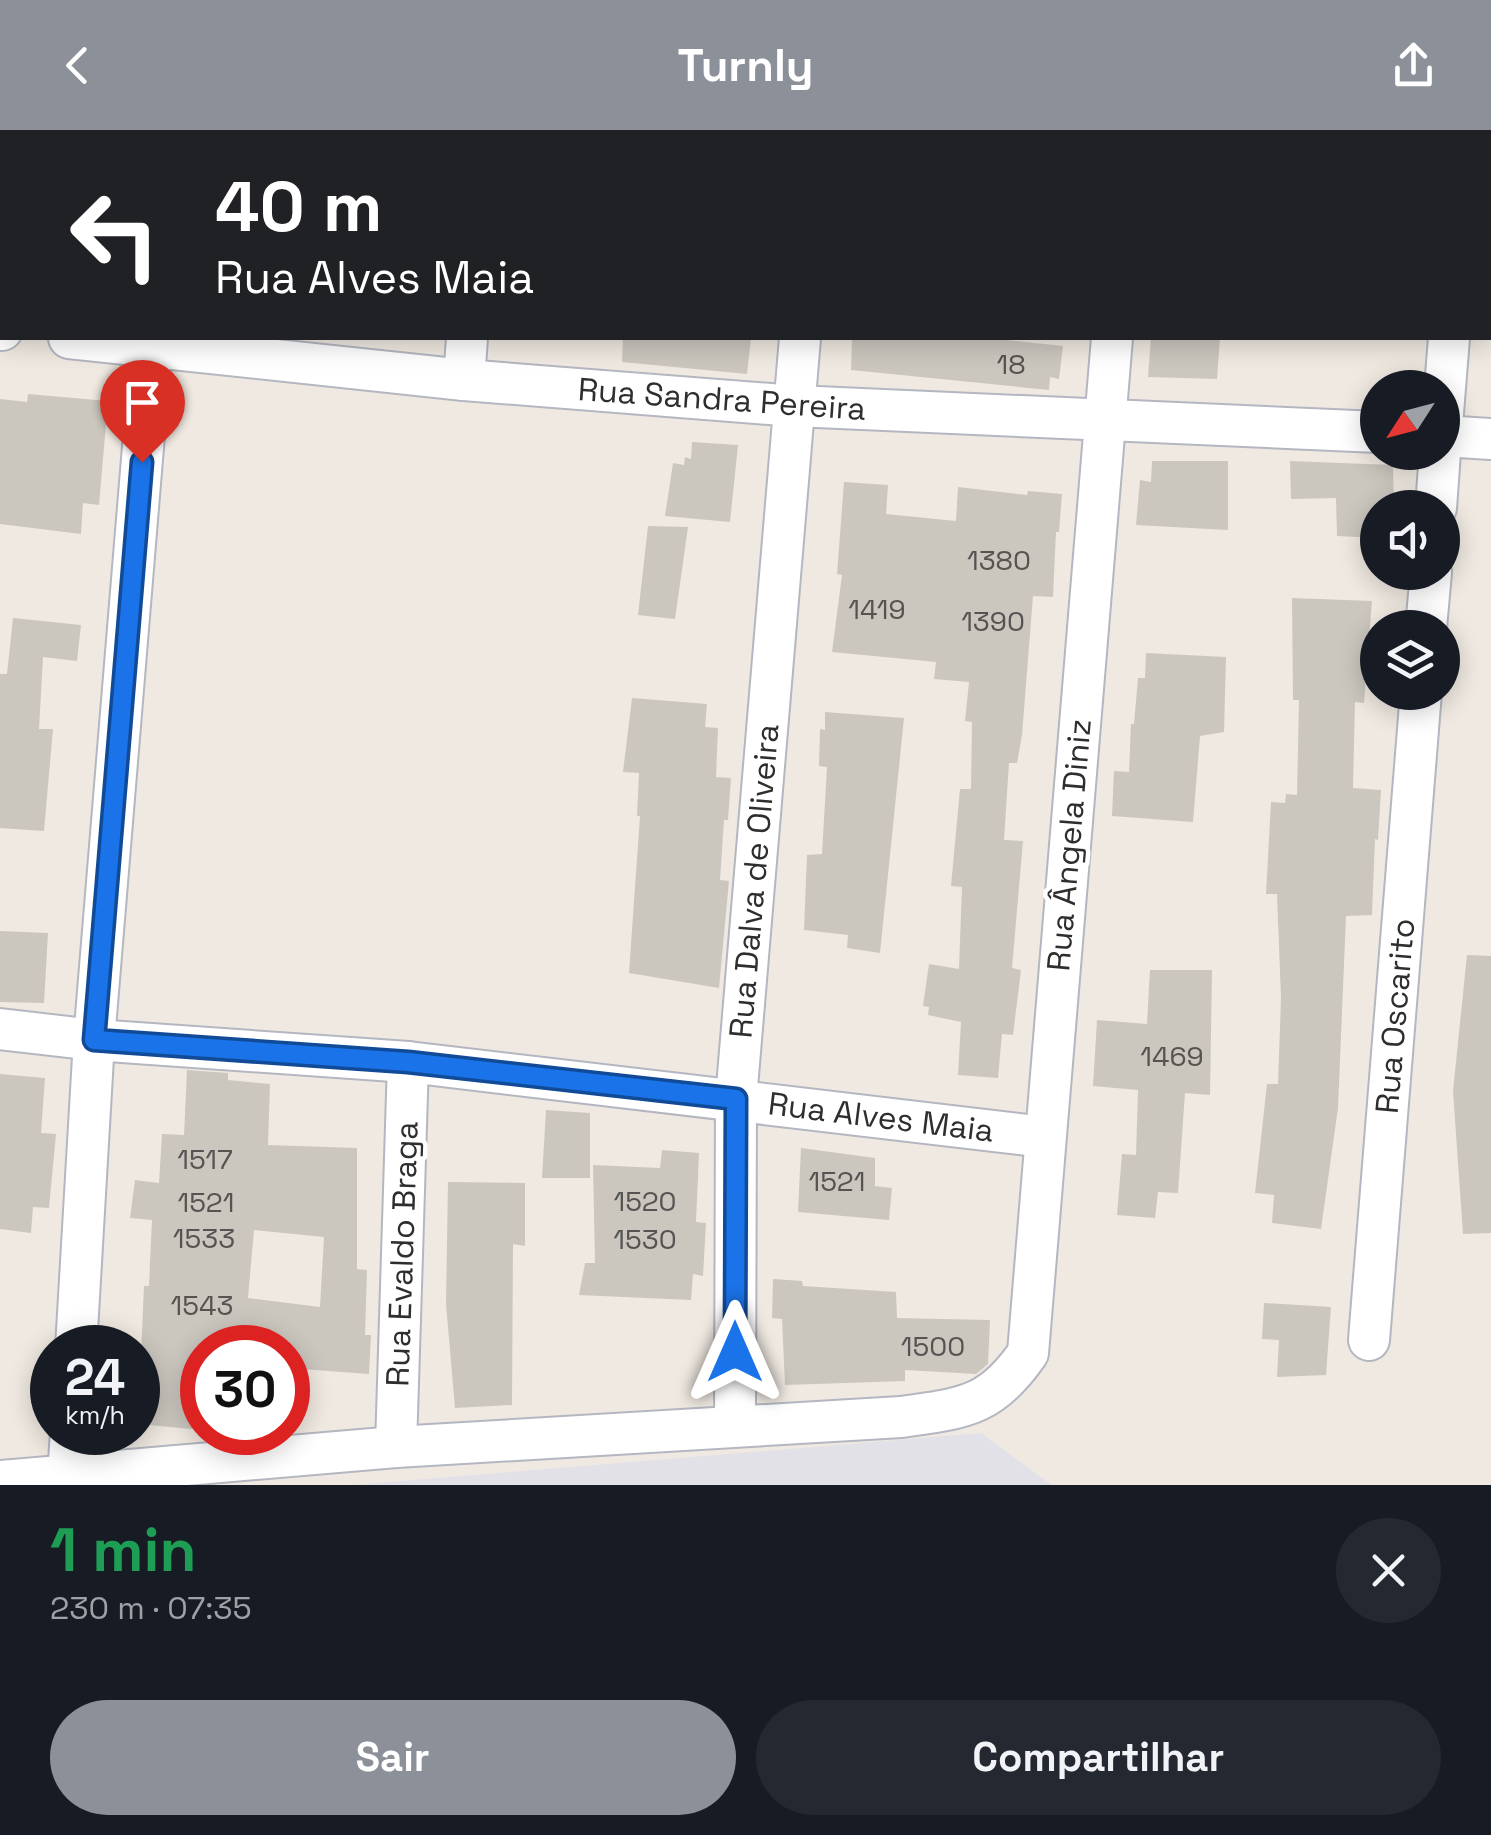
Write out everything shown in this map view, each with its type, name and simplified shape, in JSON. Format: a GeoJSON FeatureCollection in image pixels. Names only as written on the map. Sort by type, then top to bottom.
{"type":"FeatureCollection","features":[{"type":"Feature","properties":{"kind":"street","name":"Rua Sandra Pereira"},"geometry":{"type":"LineString","coordinates":[[110,340],[464,380],[795,406],[1360,431]]}},
{"type":"Feature","properties":{"kind":"street"},"geometry":{"type":"LineString","coordinates":[[464,380],[467,340]]}},
{"type":"Feature","properties":{"kind":"street","name":"Rua Dalva de Oliveira"},"geometry":{"type":"LineString","coordinates":[[735,1425],[736,1099],[800,340]]}},
{"type":"Feature","properties":{"kind":"street","name":"Rua Ângela Diniz"},"geometry":{"type":"LineString","coordinates":[[735,1425],[901,1418],[950,1410],[986,1399],[1009,1381],[1028,1353],[1112,340]]}},
{"type":"Feature","properties":{"kind":"street"},"geometry":{"type":"LineString","coordinates":[[1446,370],[1449,340]]}},
{"type":"Feature","properties":{"kind":"street"},"geometry":{"type":"LineString","coordinates":[[77,1325],[94,1040],[152,342]]}},
{"type":"Feature","properties":{"kind":"street"},"geometry":{"type":"LineString","coordinates":[[1460,437],[1491,439]]}},
{"type":"Feature","properties":{"kind":"street","name":"Rua Oscarito"},"geometry":{"type":"LineString","coordinates":[[1369,1340],[1420,710]]}},
{"type":"Feature","properties":{"kind":"street","name":"Rua Alves Maia"},"geometry":{"type":"LineString","coordinates":[[0,1030],[408,1062],[1044,1137]]}},
{"type":"Feature","properties":{"kind":"street","name":"Rua Evaldo Braga"},"geometry":{"type":"LineString","coordinates":[[396,1447],[408,1062]]}},
{"type":"Feature","properties":{"kind":"street"},"geometry":{"type":"LineString","coordinates":[[0,1481],[396,1447],[735,1425]]}},
{"type":"Feature","properties":{"kind":"street"},"geometry":{"type":"LineString","coordinates":[[68,1476],[69,1455]]}},
{"type":"Feature","properties":{"kind":"shaded area"},"geometry":{"type":"Polygon","coordinates":[[[981,1433],[1052,1485],[353,1485],[981,1433]]]}},
{"type":"Feature","properties":{"kind":"building"},"geometry":{"type":"Polygon","coordinates":[[[623,340],[751,340],[747,374],[622,362],[623,340]]]}},
{"type":"Feature","properties":{"kind":"building"},"geometry":{"type":"Polygon","coordinates":[[[852,340],[1008,340],[1063,346],[1059,379],[1050,377],[1049,390],[851,370],[852,340]]]}},
{"type":"Feature","properties":{"kind":"building"},"geometry":{"type":"Polygon","coordinates":[[[1151,340],[1220,340],[1217,379],[1148,377],[1151,340]]]}},
{"type":"Feature","properties":{"kind":"building"},"geometry":{"type":"Polygon","coordinates":[[[28,394],[108,401],[99,505],[83,503],[81,534],[0,524],[0,399],[27,402],[28,394]]]}},
{"type":"Feature","properties":{"kind":"building"},"geometry":{"type":"Polygon","coordinates":[[[692,442],[738,445],[730,522],[665,516],[673,463],[684,465],[685,457],[691,459],[692,442]]]}},
{"type":"Feature","properties":{"kind":"building"},"geometry":{"type":"Polygon","coordinates":[[[1152,461],[1228,461],[1228,530],[1136,525],[1140,480],[1151,482],[1152,461]]]}},
{"type":"Feature","properties":{"kind":"building"},"geometry":{"type":"Polygon","coordinates":[[[1290,461],[1360,464],[1360,470],[1393,470],[1394,490],[1360,490],[1360,537],[1337,536],[1336,498],[1291,499],[1290,461]]]}},
{"type":"Feature","properties":{"kind":"building"},"geometry":{"type":"Polygon","coordinates":[[[844,482],[888,485],[886,514],[956,521],[958,487],[1027,495],[1028,491],[1062,494],[1053,597],[1033,596],[1022,735],[1017,763],[1009,763],[1004,840],[1023,841],[1012,968],[1021,970],[1013,1035],[1002,1034],[998,1078],[958,1075],[961,1022],[928,1015],[929,1007],[923,1006],[929,964],[959,969],[962,887],[951,886],[960,789],[971,789],[972,722],[965,721],[969,682],[934,679],[936,662],[832,652],[842,575],[837,574],[844,482]]]}},
{"type":"Feature","properties":{"kind":"building"},"geometry":{"type":"Polygon","coordinates":[[[648,526],[688,527],[675,619],[638,615],[648,526]]]}},
{"type":"Feature","properties":{"kind":"building"},"geometry":{"type":"Polygon","coordinates":[[[1292,598],[1372,601],[1371,610],[1360,610],[1360,703],[1355,702],[1353,788],[1381,790],[1372,915],[1346,916],[1338,1108],[1321,1229],[1272,1223],[1274,1195],[1255,1193],[1267,1084],[1278,1084],[1281,998],[1277,894],[1266,894],[1271,802],[1285,803],[1286,794],[1297,795],[1299,700],[1293,700],[1292,598]]]}},
{"type":"Feature","properties":{"kind":"building"},"geometry":{"type":"Polygon","coordinates":[[[13,618],[81,625],[77,661],[43,657],[39,729],[53,729],[44,831],[0,828],[0,674],[7,674],[13,618]]]}},
{"type":"Feature","properties":{"kind":"building"},"geometry":{"type":"Polygon","coordinates":[[[1146,653],[1226,657],[1224,732],[1200,736],[1193,822],[1112,816],[1114,771],[1129,772],[1131,724],[1138,678],[1145,678],[1146,653]]]}},
{"type":"Feature","properties":{"kind":"building"},"geometry":{"type":"Polygon","coordinates":[[[632,698],[707,704],[705,727],[718,728],[716,777],[731,778],[720,880],[729,881],[719,988],[629,973],[640,816],[639,773],[623,772],[632,698]]]}},
{"type":"Feature","properties":{"kind":"building"},"geometry":{"type":"Polygon","coordinates":[[[825,712],[904,718],[880,953],[847,948],[848,935],[804,930],[807,855],[822,854],[827,767],[819,766],[820,729],[825,730],[825,712]]]}},
{"type":"Feature","properties":{"kind":"building"},"geometry":{"type":"Polygon","coordinates":[[[0,931],[48,933],[44,1003],[0,1002],[0,931]]]}},
{"type":"Feature","properties":{"kind":"building"},"geometry":{"type":"Polygon","coordinates":[[[1467,955],[1491,956],[1491,1233],[1463,1234],[1453,1091],[1467,955]]]}},
{"type":"Feature","properties":{"kind":"building"},"geometry":{"type":"Polygon","coordinates":[[[1150,970],[1212,970],[1210,1095],[1185,1093],[1178,1193],[1158,1192],[1155,1218],[1117,1215],[1122,1154],[1136,1155],[1138,1090],[1093,1086],[1097,1020],[1147,1024],[1150,970]]]}},
{"type":"Feature","properties":{"kind":"building"},"geometry":{"type":"Polygon","coordinates":[[[187,1070],[228,1073],[228,1080],[270,1084],[268,1145],[357,1148],[357,1269],[367,1270],[365,1335],[371,1335],[369,1374],[310,1370],[310,1325],[180,1325],[180,1428],[160,1426],[160,1325],[142,1325],[144,1286],[149,1286],[152,1220],[130,1218],[135,1180],[159,1183],[162,1134],[184,1135],[187,1070]],[[254,1230],[248,1298],[320,1307],[324,1237],[254,1230]]]}},
{"type":"Feature","properties":{"kind":"building"},"geometry":{"type":"Polygon","coordinates":[[[0,1074],[45,1078],[41,1133],[56,1134],[49,1208],[33,1207],[31,1233],[0,1229],[0,1074]]]}},
{"type":"Feature","properties":{"kind":"building"},"geometry":{"type":"Polygon","coordinates":[[[546,1110],[590,1113],[590,1178],[542,1178],[546,1110]]]}},
{"type":"Feature","properties":{"kind":"building"},"geometry":{"type":"Polygon","coordinates":[[[801,1148],[875,1158],[875,1186],[892,1188],[889,1220],[798,1212],[801,1148]]]}},
{"type":"Feature","properties":{"kind":"building"},"geometry":{"type":"Polygon","coordinates":[[[662,1150],[699,1153],[696,1222],[706,1223],[703,1276],[693,1274],[691,1300],[579,1295],[585,1263],[595,1263],[593,1165],[660,1168],[662,1150]]]}},
{"type":"Feature","properties":{"kind":"building"},"geometry":{"type":"Polygon","coordinates":[[[448,1182],[525,1183],[525,1246],[513,1244],[512,1405],[455,1408],[446,1304],[448,1182]]]}},
{"type":"Feature","properties":{"kind":"building"},"geometry":{"type":"Polygon","coordinates":[[[773,1279],[802,1281],[803,1286],[896,1292],[897,1318],[990,1320],[988,1364],[976,1374],[905,1370],[905,1381],[785,1385],[782,1319],[772,1318],[773,1279]]]}},
{"type":"Feature","properties":{"kind":"building"},"geometry":{"type":"Polygon","coordinates":[[[1264,1303],[1331,1307],[1326,1375],[1277,1377],[1279,1340],[1262,1339],[1264,1303]]]}},
{"type":"Feature","properties":{"kind":"route"},"geometry":{"type":"LineString","coordinates":[[142,462],[94,1040],[408,1062],[736,1099],[735,1352]]}}]}
